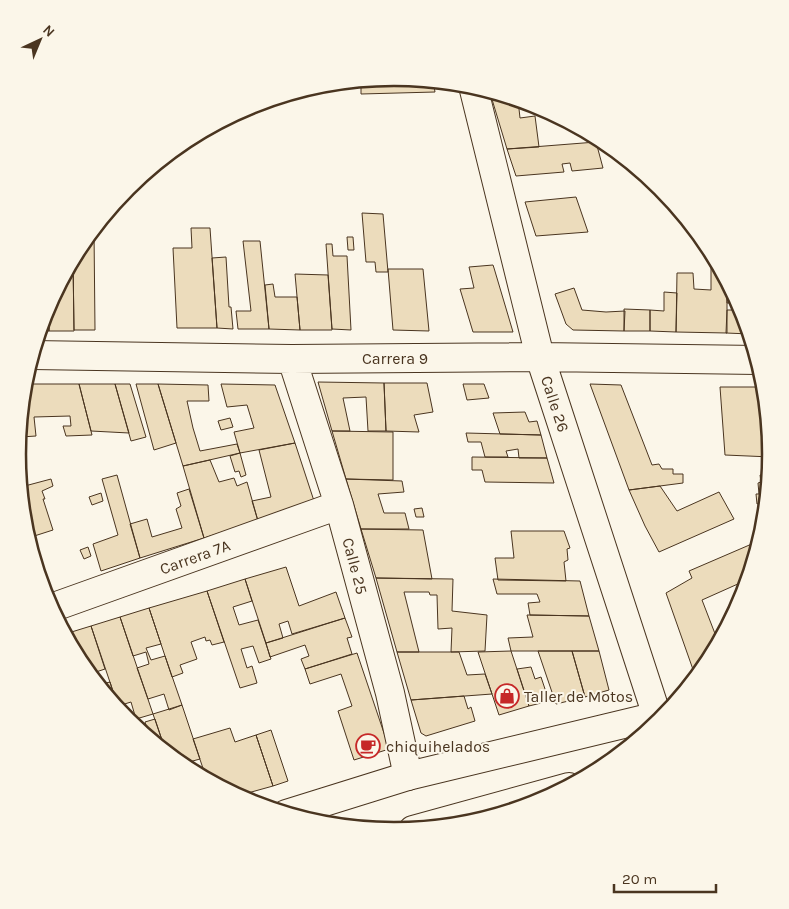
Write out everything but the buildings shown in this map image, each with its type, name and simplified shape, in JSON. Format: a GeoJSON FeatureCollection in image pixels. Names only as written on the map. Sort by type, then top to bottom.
{"type":"FeatureCollection","features":[{"type":"Feature","properties":{"kind":"street","name":"Calle 26"},"geometry":{"type":"LineString","coordinates":[[475,95],[540,357],[658,712]]}},
{"type":"Feature","properties":{"kind":"street","name":"Carrera 9"},"geometry":{"type":"LineString","coordinates":[[40,355],[292,359],[540,357],[750,360]]}},
{"type":"Feature","properties":{"kind":"street","name":"Calle 25"},"geometry":{"type":"LineString","coordinates":[[292,359],[339,505],[390,694],[408,776]]}},
{"type":"Feature","properties":{"kind":"street","name":"Carrera 7A"},"geometry":{"type":"LineString","coordinates":[[59,605],[339,505]]}},
{"type":"Feature","properties":{"kind":"street"},"geometry":{"type":"LineString","coordinates":[[299,810],[408,776],[649,721]]}},
{"type":"Feature","properties":{"kind":"street"},"geometry":{"type":"LineString","coordinates":[[460,817],[519,801]]}},
{"type":"Feature","properties":{"kind":"place","name":"Taller de Motos"},"geometry":{"type":"Point","coordinates":[507,696]}},
{"type":"Feature","properties":{"kind":"place","name":"chiquihelados"},"geometry":{"type":"Point","coordinates":[368,746]}}]}
